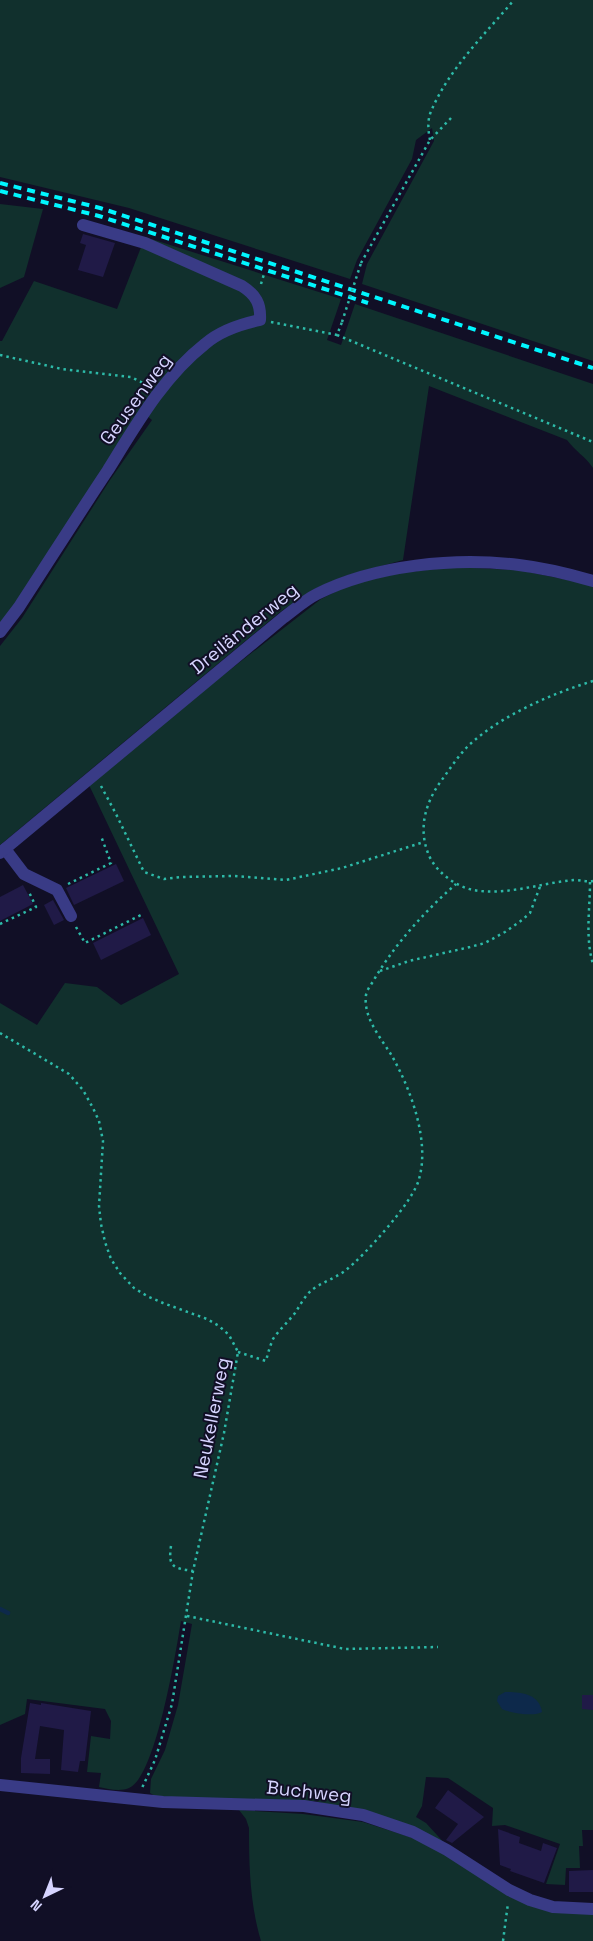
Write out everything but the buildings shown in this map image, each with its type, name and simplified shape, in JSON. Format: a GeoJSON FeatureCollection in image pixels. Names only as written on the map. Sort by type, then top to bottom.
{"type":"FeatureCollection","features":[{"type":"Feature","properties":{"kind":"street"},"geometry":{"type":"LineString","coordinates":[[84,225],[145,243],[242,286],[256,297],[261,309],[260,320]]}},
{"type":"Feature","properties":{"kind":"street","name":"Geusenweg"},"geometry":{"type":"LineString","coordinates":[[0,632],[19,607],[173,373],[206,342],[246,322],[260,320]]}},
{"type":"Feature","properties":{"kind":"street","name":"Dreiländerweg"},"geometry":{"type":"LineString","coordinates":[[3,851],[283,618],[316,595],[349,581],[399,569],[453,562],[518,565],[593,581]]}},
{"type":"Feature","properties":{"kind":"street"},"geometry":{"type":"LineString","coordinates":[[3,851],[24,874],[57,890],[71,916]]}},
{"type":"Feature","properties":{"kind":"street","name":"Buchweg"},"geometry":{"type":"LineString","coordinates":[[0,1785],[163,1802],[304,1806],[363,1815],[420,1835],[448,1850],[509,1890],[530,1900],[553,1907],[593,1908]]}},
{"type":"Feature","properties":{"kind":"path"},"geometry":{"type":"LineString","coordinates":[[430,140],[428,127],[431,111],[455,70],[514,0]]}},
{"type":"Feature","properties":{"kind":"path"},"geometry":{"type":"LineString","coordinates":[[337,335],[361,263],[430,140],[451,118]]}},
{"type":"Feature","properties":{"kind":"path"},"geometry":{"type":"LineString","coordinates":[[260,320],[306,327],[337,335],[593,442]]}},
{"type":"Feature","properties":{"kind":"path"},"geometry":{"type":"LineString","coordinates":[[0,355],[62,368],[131,377],[140,380]]}},
{"type":"Feature","properties":{"kind":"path"},"geometry":{"type":"LineString","coordinates":[[593,681],[570,688],[527,707],[484,733],[468,746],[447,773],[427,806],[423,829],[428,855],[436,868],[456,884],[471,890],[493,891],[575,880],[592,882],[588,922],[589,945],[593,964]]}},
{"type":"Feature","properties":{"kind":"path"},"geometry":{"type":"LineString","coordinates":[[94,774],[144,872],[164,879],[235,876],[286,880],[342,868],[424,842]]}},
{"type":"Feature","properties":{"kind":"path"},"geometry":{"type":"LineString","coordinates":[[57,890],[111,863],[101,836]]}},
{"type":"Feature","properties":{"kind":"path"},"geometry":{"type":"LineString","coordinates":[[0,924],[36,907],[23,880],[24,874]]}},
{"type":"Feature","properties":{"kind":"path"},"geometry":{"type":"LineString","coordinates":[[238,1352],[266,1361],[268,1350],[274,1338],[295,1313],[303,1299],[315,1287],[346,1270],[401,1211],[415,1191],[419,1180],[422,1158],[419,1128],[402,1075],[372,1025],[365,1005],[366,992],[420,919],[456,884]]}},
{"type":"Feature","properties":{"kind":"path"},"geometry":{"type":"LineString","coordinates":[[379,972],[409,961],[485,943],[505,932],[530,913],[541,884]]}},
{"type":"Feature","properties":{"kind":"path"},"geometry":{"type":"LineString","coordinates":[[71,916],[85,943],[143,914]]}},
{"type":"Feature","properties":{"kind":"path","name":"Neukellerweg"},"geometry":{"type":"LineString","coordinates":[[0,1034],[69,1074],[83,1090],[93,1108],[99,1121],[103,1141],[99,1206],[101,1224],[111,1259],[120,1274],[134,1288],[147,1296],[208,1319],[219,1326],[229,1336],[238,1352],[224,1432],[193,1571],[172,1704],[155,1760],[137,1799]]}},
{"type":"Feature","properties":{"kind":"path"},"geometry":{"type":"LineString","coordinates":[[171,1546],[169,1559],[171,1564],[178,1569],[193,1571]]}},
{"type":"Feature","properties":{"kind":"path"},"geometry":{"type":"LineString","coordinates":[[187,1616],[345,1649],[438,1647]]}},
{"type":"Feature","properties":{"kind":"path"},"geometry":{"type":"LineString","coordinates":[[503,1941],[509,1890]]}},
{"type":"Feature","properties":{"kind":"green space"},"geometry":{"type":"Polygon","coordinates":[[[0,0],[593,0],[593,361],[362,284],[367,264],[434,141],[432,128],[416,140],[412,159],[357,260],[350,279],[129,208],[0,177],[0,0]]]}},
{"type":"Feature","properties":{"kind":"green space"},"geometry":{"type":"Polygon","coordinates":[[[0,204],[43,209],[24,277],[0,288],[0,204]]]}},
{"type":"Feature","properties":{"kind":"green space"},"geometry":{"type":"Polygon","coordinates":[[[145,237],[341,299],[327,340],[341,345],[355,304],[593,384],[593,468],[567,440],[429,386],[403,560],[345,576],[314,589],[280,612],[0,845],[0,646],[22,618],[110,480],[152,420],[141,411],[0,628],[0,341],[2,341],[34,281],[117,309],[145,237]]]}},
{"type":"Feature","properties":{"kind":"green space"},"geometry":{"type":"Polygon","coordinates":[[[454,567],[518,570],[593,585],[593,1830],[582,1830],[583,1846],[579,1846],[580,1868],[566,1868],[565,1885],[546,1884],[560,1844],[505,1825],[492,1826],[493,1808],[448,1778],[426,1777],[422,1806],[416,1817],[426,1823],[448,1847],[316,1801],[157,1797],[150,1793],[151,1779],[165,1750],[178,1705],[192,1624],[181,1621],[156,1738],[139,1779],[129,1788],[118,1790],[99,1787],[101,1773],[87,1772],[91,1736],[110,1739],[111,1721],[105,1709],[27,1699],[25,1714],[0,1725],[0,1003],[37,1025],[65,983],[97,987],[121,1005],[179,974],[89,785],[199,694],[321,599],[351,584],[400,573],[454,567]]]}},
{"type":"Feature","properties":{"kind":"green space"},"geometry":{"type":"Polygon","coordinates":[[[239,1810],[303,1814],[363,1822],[410,1837],[432,1846],[509,1893],[593,1911],[593,1941],[261,1941],[254,1913],[251,1885],[249,1828],[246,1819],[239,1810]]]}},
{"type":"Feature","properties":{"kind":"water"},"geometry":{"type":"Polygon","coordinates":[[[505,1692],[523,1693],[533,1697],[542,1712],[522,1714],[502,1709],[497,1701],[498,1696],[505,1692]]]}},
{"type":"Feature","properties":{"kind":"waterway"},"geometry":{"type":"LineString","coordinates":[[0,1609],[8,1613]]}},
{"type":"Feature","properties":{"kind":"railway"},"geometry":{"type":"LineString","coordinates":[[0,183],[100,208],[593,368]]}},
{"type":"Feature","properties":{"kind":"railway"},"geometry":{"type":"LineString","coordinates":[[0,191],[99,216],[368,303]]}}]}
